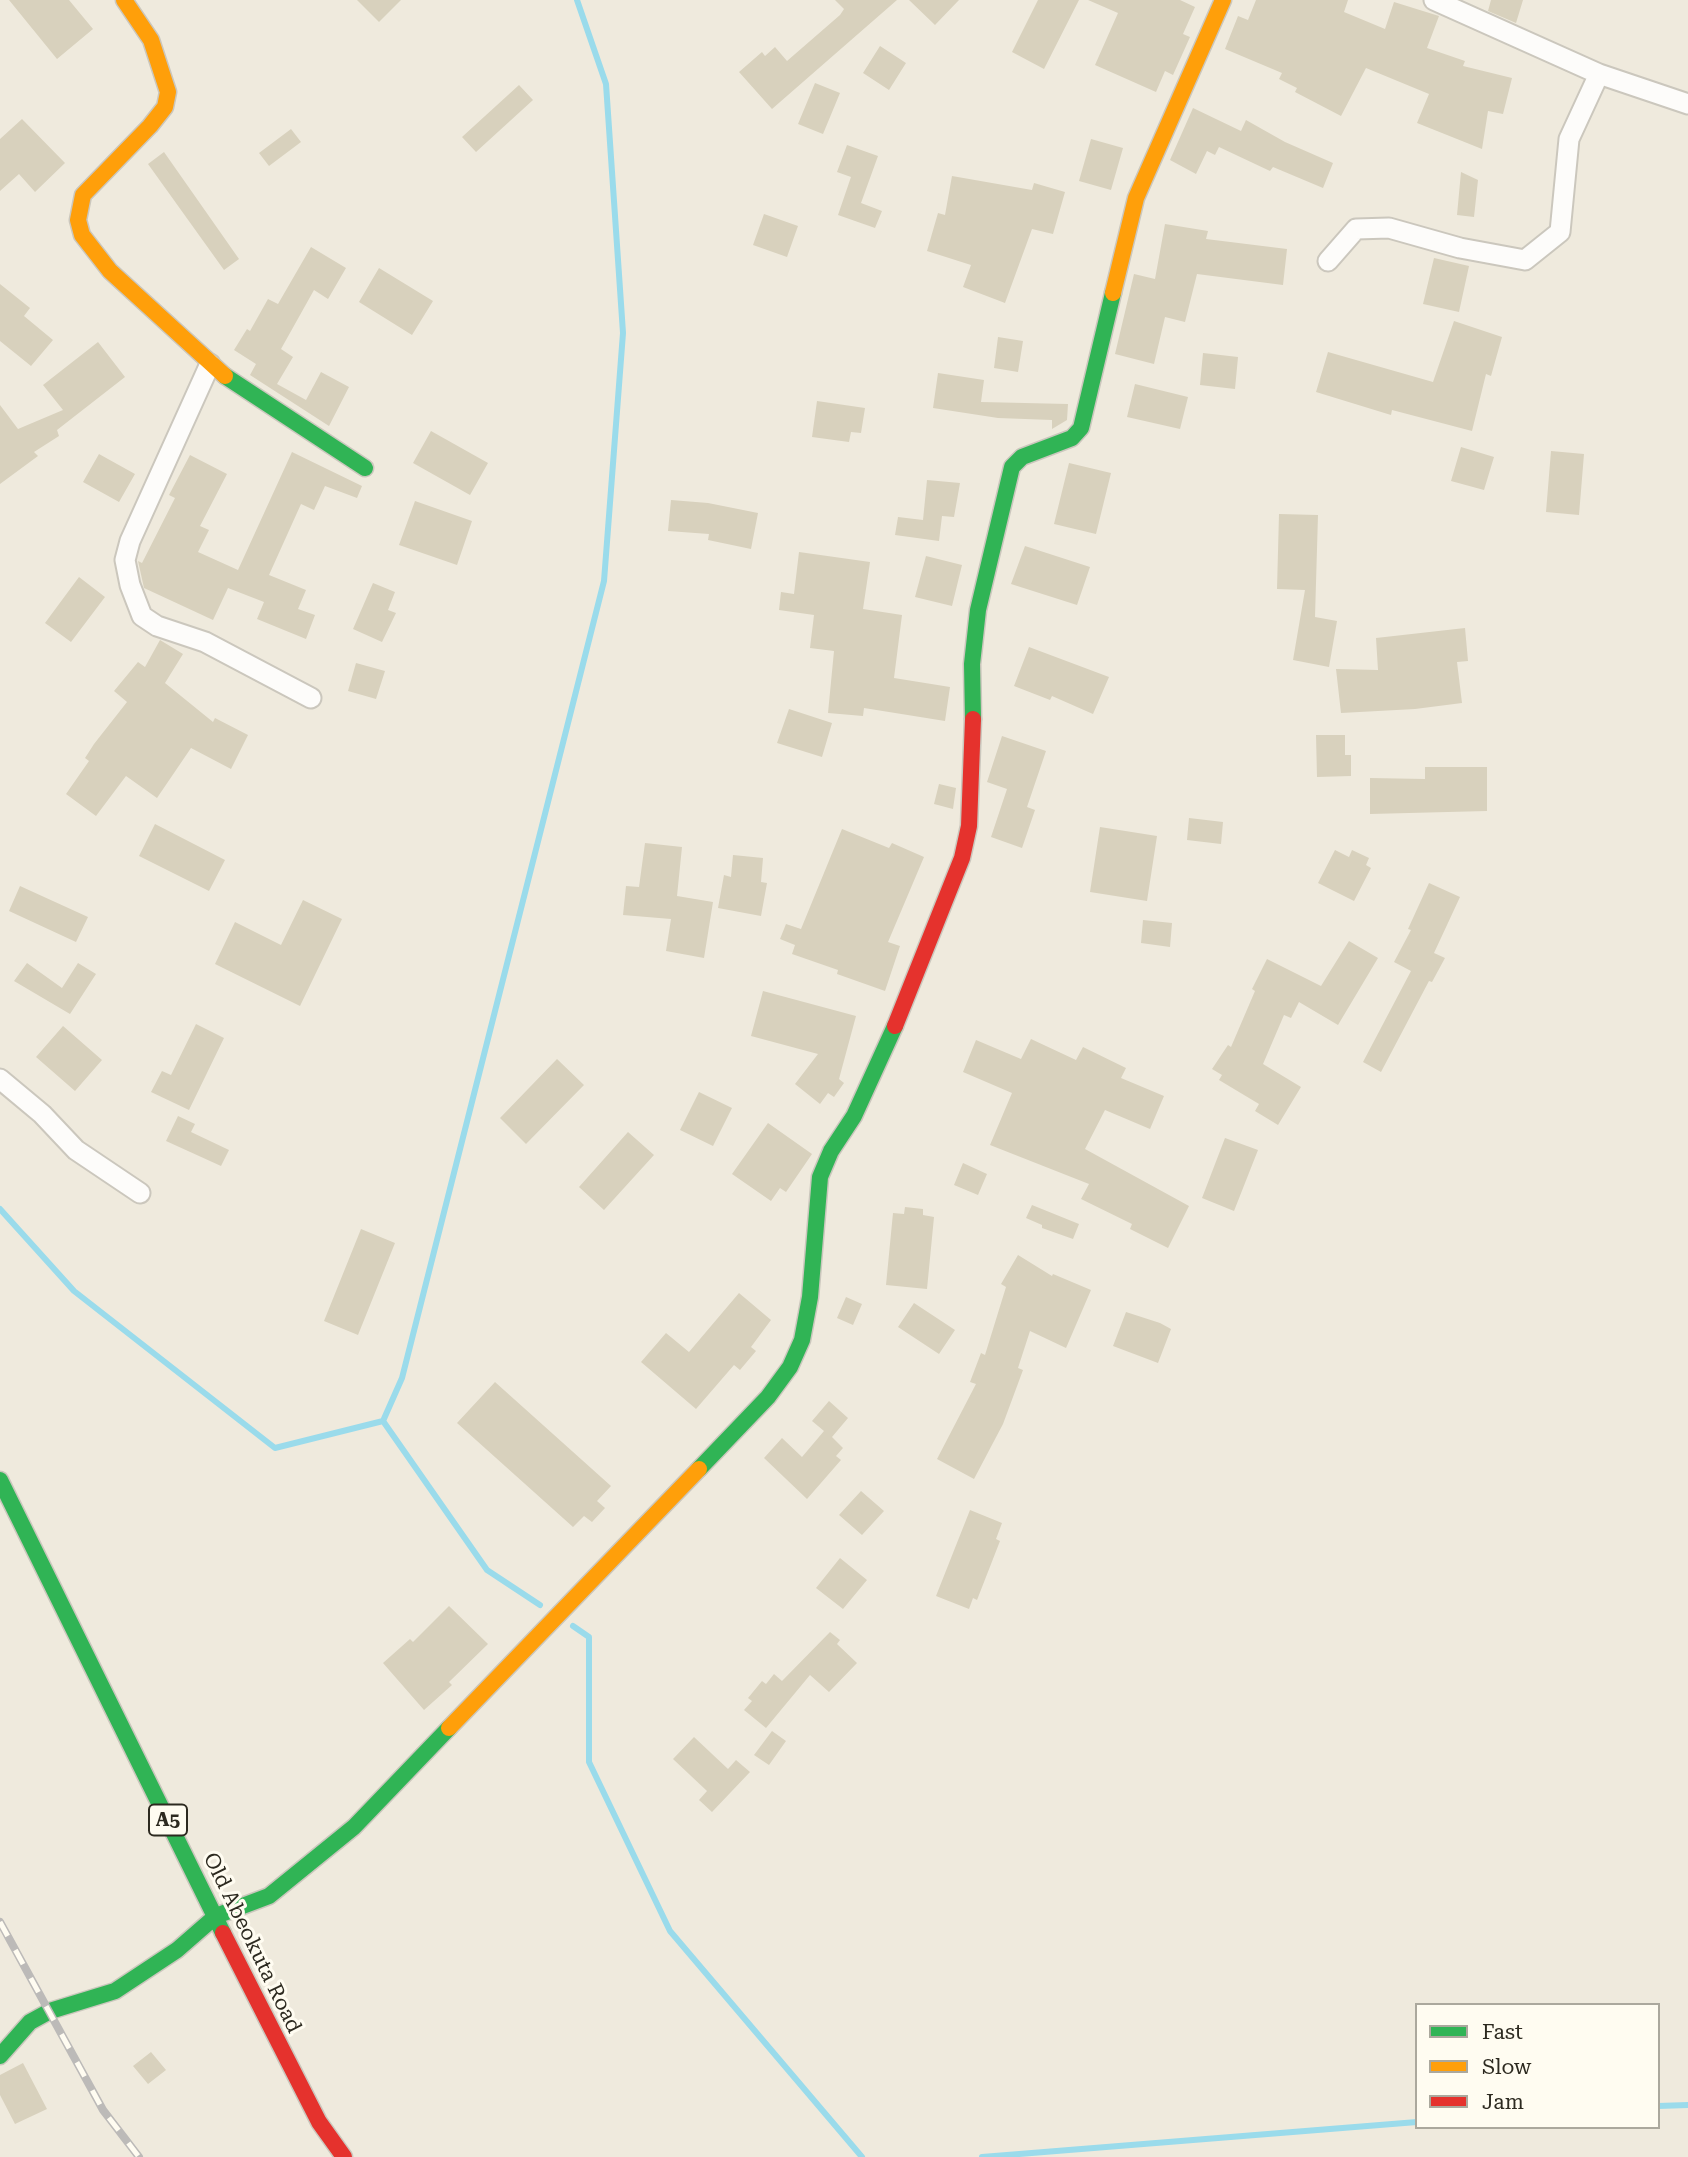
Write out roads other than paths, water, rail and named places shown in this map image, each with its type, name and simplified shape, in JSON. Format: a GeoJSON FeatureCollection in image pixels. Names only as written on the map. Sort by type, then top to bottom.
{"type":"FeatureCollection","features":[{"type":"Feature","properties":{"kind":"main road"},"geometry":{"type":"LineString","coordinates":[[124,0],[151,40],[166,76],[165,107],[83,195],[78,220],[82,235],[110,271],[209,365],[365,468]]}},
{"type":"Feature","properties":{"kind":"main road"},"geometry":{"type":"LineString","coordinates":[[0,2056],[30,2022],[50,2011],[114,1991],[177,1950],[216,1916],[270,1896],[354,1827],[768,1397],[790,1367],[802,1340],[810,1297],[820,1177],[831,1151],[854,1116],[883,1057],[962,858],[969,826],[974,745],[972,664],[978,610],[1012,467],[1022,457],[1072,438],[1081,428],[1136,198],[1223,0]]}},
{"type":"Feature","properties":{"kind":"main road","name":"Old Abeokuta Road"},"geometry":{"type":"LineString","coordinates":[[0,1480],[319,2122],[344,2157]]}},
{"type":"Feature","properties":{"kind":"street"},"geometry":{"type":"LineString","coordinates":[[1434,0],[1599,74],[1688,104]]}},
{"type":"Feature","properties":{"kind":"street"},"geometry":{"type":"LineString","coordinates":[[1328,261],[1356,229],[1389,228],[1460,248],[1525,260],[1560,232],[1569,139],[1599,74]]}},
{"type":"Feature","properties":{"kind":"street"},"geometry":{"type":"LineString","coordinates":[[209,365],[130,541],[125,560],[130,585],[142,616],[157,626],[205,642],[311,698]]}},
{"type":"Feature","properties":{"kind":"street"},"geometry":{"type":"LineString","coordinates":[[0,1079],[42,1114],[76,1150],[140,1193]]}},
{"type":"Feature","properties":{"kind":"street"},"geometry":{"type":"LineString","coordinates":[[0,1507],[24,1529]]}},
{"type":"Feature","properties":{"kind":"waterway"},"geometry":{"type":"LineString","coordinates":[[383,1421],[402,1378],[604,581],[623,333],[606,84],[577,0]]}},
{"type":"Feature","properties":{"kind":"waterway"},"geometry":{"type":"LineString","coordinates":[[0,1209],[74,1291],[275,1448],[383,1421],[487,1570],[540,1605]]}},
{"type":"Feature","properties":{"kind":"waterway"},"geometry":{"type":"LineString","coordinates":[[573,1626],[589,1637],[589,1762],[670,1931],[862,2157]]}},
{"type":"Feature","properties":{"kind":"waterway"},"geometry":{"type":"LineString","coordinates":[[1660,2106],[1688,2105]]}},
{"type":"Feature","properties":{"kind":"waterway"},"geometry":{"type":"LineString","coordinates":[[982,2157],[1415,2122]]}},
{"type":"Feature","properties":{"kind":"railway"},"geometry":{"type":"LineString","coordinates":[[0,1922],[103,2110],[139,2157]]}}]}
